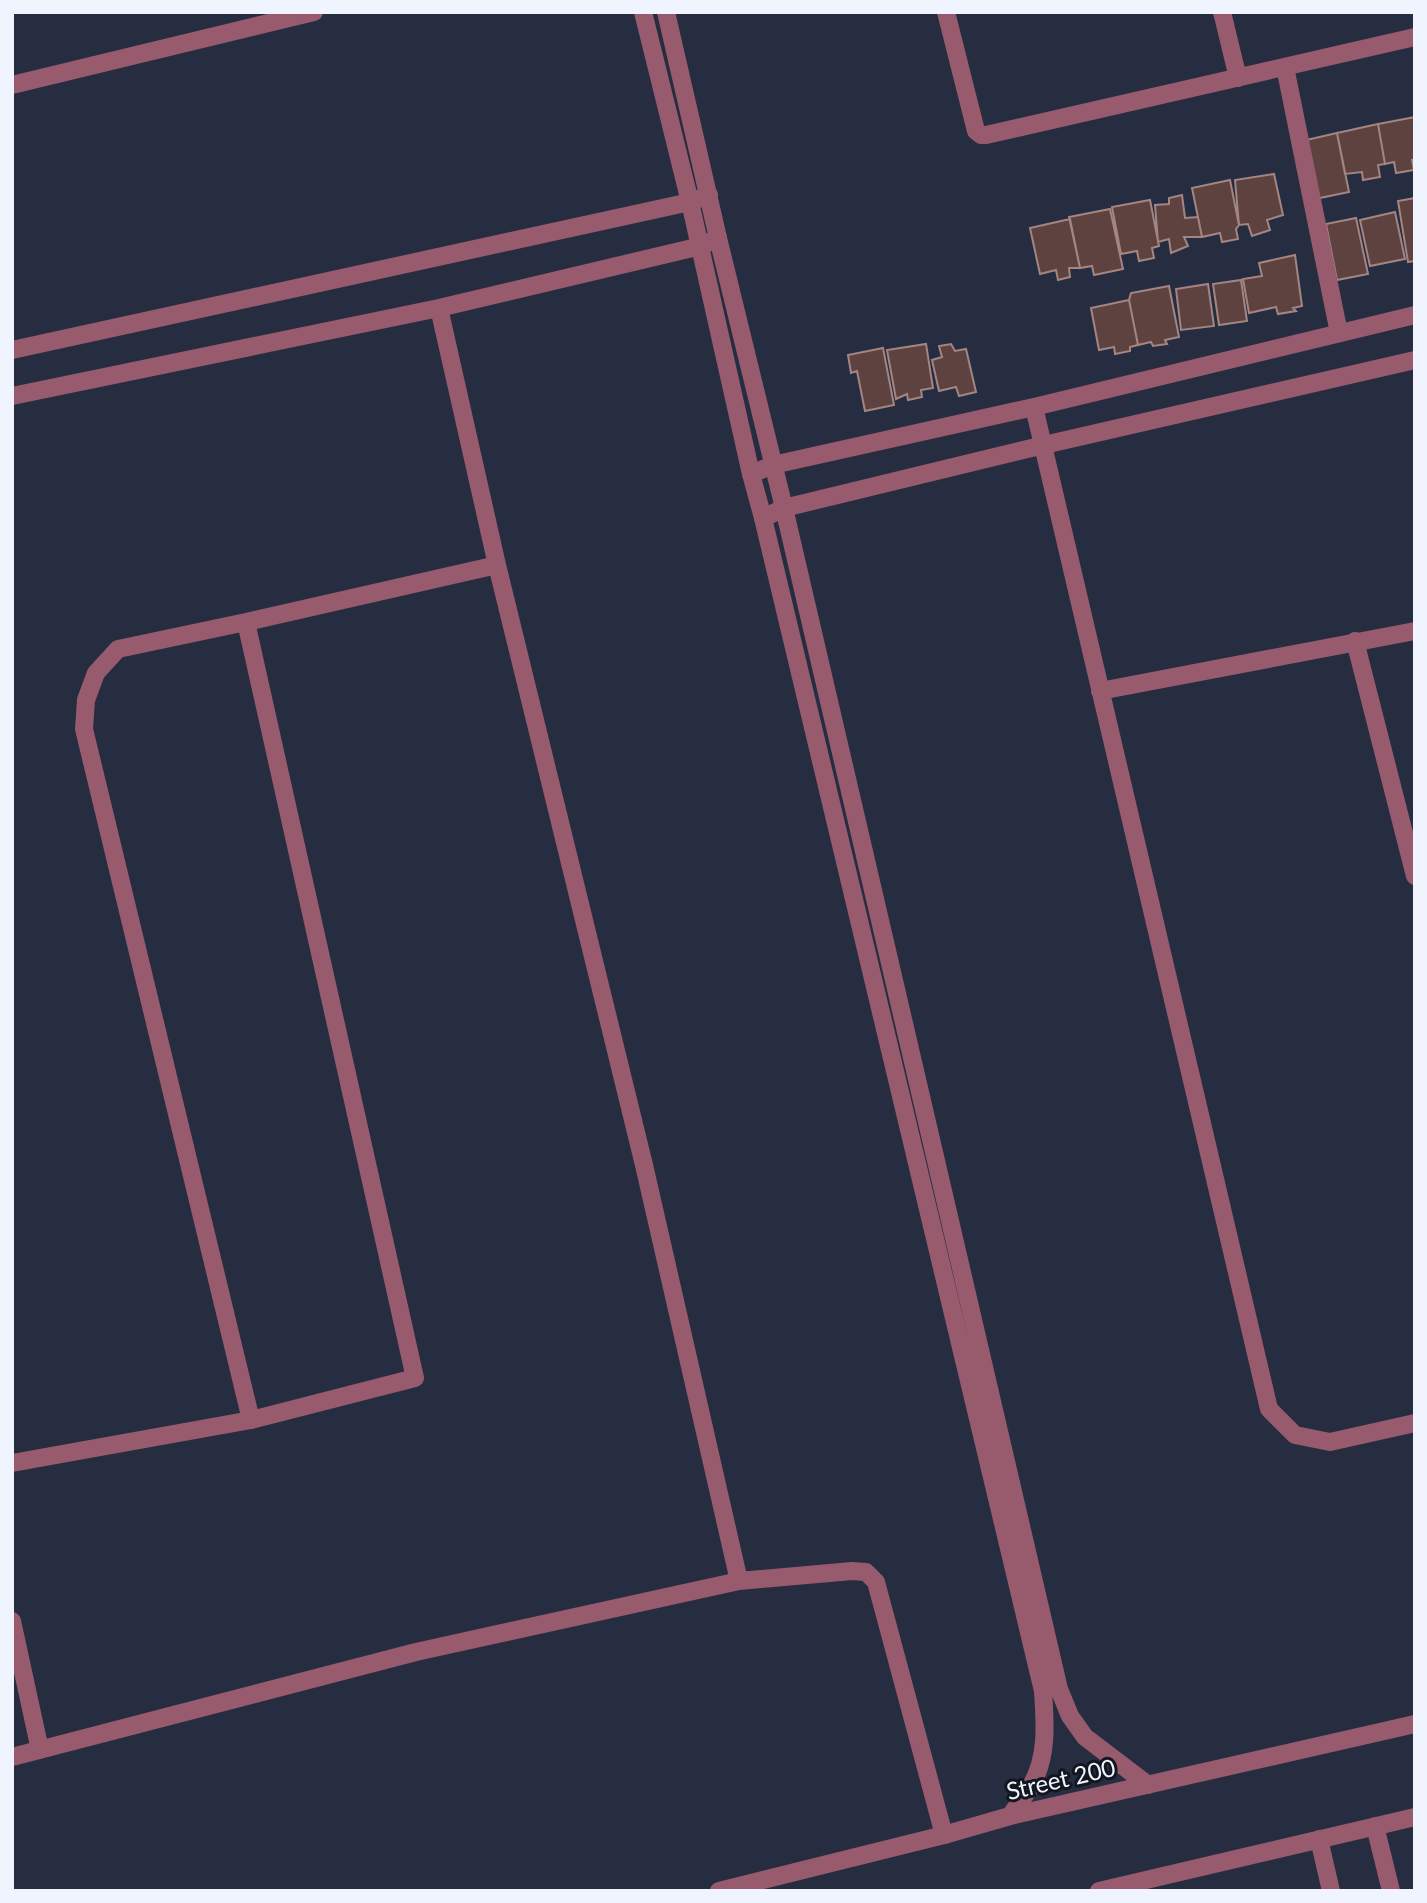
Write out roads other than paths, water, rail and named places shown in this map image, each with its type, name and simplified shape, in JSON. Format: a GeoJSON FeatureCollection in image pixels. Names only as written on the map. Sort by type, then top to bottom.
{"type":"FeatureCollection","features":[{"type":"Feature","properties":{"kind":"street"},"geometry":{"type":"LineString","coordinates":[[12,85],[314,12]]}},
{"type":"Feature","properties":{"kind":"street"},"geometry":{"type":"LineString","coordinates":[[643,12],[1042,1691],[1045,1725],[1043,1755],[1033,1783],[1010,1816]]}},
{"type":"Feature","properties":{"kind":"street"},"geometry":{"type":"LineString","coordinates":[[666,12],[1059,1689],[1070,1716],[1085,1737],[1148,1785]]}},
{"type":"Feature","properties":{"kind":"street"},"geometry":{"type":"LineString","coordinates":[[946,12],[976,131],[981,135],[1415,37]]}},
{"type":"Feature","properties":{"kind":"street"},"geometry":{"type":"LineString","coordinates":[[1222,12],[1238,78]]}},
{"type":"Feature","properties":{"kind":"street"},"geometry":{"type":"LineString","coordinates":[[1285,67],[1339,333]]}},
{"type":"Feature","properties":{"kind":"street"},"geometry":{"type":"LineString","coordinates":[[12,350],[690,202],[709,195]]}},
{"type":"Feature","properties":{"kind":"street"},"geometry":{"type":"LineString","coordinates":[[12,396],[439,308],[701,247],[718,239]]}},
{"type":"Feature","properties":{"kind":"street"},"geometry":{"type":"LineString","coordinates":[[439,308],[497,565],[644,1165],[739,1581]]}},
{"type":"Feature","properties":{"kind":"street"},"geometry":{"type":"LineString","coordinates":[[751,474],[772,465],[1034,407],[1415,315]]}},
{"type":"Feature","properties":{"kind":"street"},"geometry":{"type":"LineString","coordinates":[[763,518],[784,508],[1415,360]]}},
{"type":"Feature","properties":{"kind":"street"},"geometry":{"type":"LineString","coordinates":[[1034,407],[1269,1409],[1295,1435],[1330,1442],[1415,1423]]}},
{"type":"Feature","properties":{"kind":"street"},"geometry":{"type":"LineString","coordinates":[[251,1420],[83,729],[86,700],[96,673],[118,649],[497,565]]}},
{"type":"Feature","properties":{"kind":"street"},"geometry":{"type":"LineString","coordinates":[[12,1463],[251,1420],[415,1378],[246,622]]}},
{"type":"Feature","properties":{"kind":"street"},"geometry":{"type":"LineString","coordinates":[[1100,691],[1415,631]]}},
{"type":"Feature","properties":{"kind":"street"},"geometry":{"type":"LineString","coordinates":[[1355,641],[1415,876]]}},
{"type":"Feature","properties":{"kind":"street"},"geometry":{"type":"LineString","coordinates":[[12,1757],[416,1652],[739,1581],[852,1570],[866,1572],[876,1582],[944,1835]]}},
{"type":"Feature","properties":{"kind":"street"},"geometry":{"type":"LineString","coordinates":[[12,1621],[40,1750]]}},
{"type":"Feature","properties":{"kind":"street","name":"Street 200"},"geometry":{"type":"LineString","coordinates":[[719,1891],[1010,1816],[1415,1724]]}},
{"type":"Feature","properties":{"kind":"street"},"geometry":{"type":"LineString","coordinates":[[1099,1891],[1415,1817]]}},
{"type":"Feature","properties":{"kind":"street"},"geometry":{"type":"LineString","coordinates":[[1376,1826],[1391,1891]]}},
{"type":"Feature","properties":{"kind":"street"},"geometry":{"type":"LineString","coordinates":[[1319,1839],[1331,1891]]}}]}
